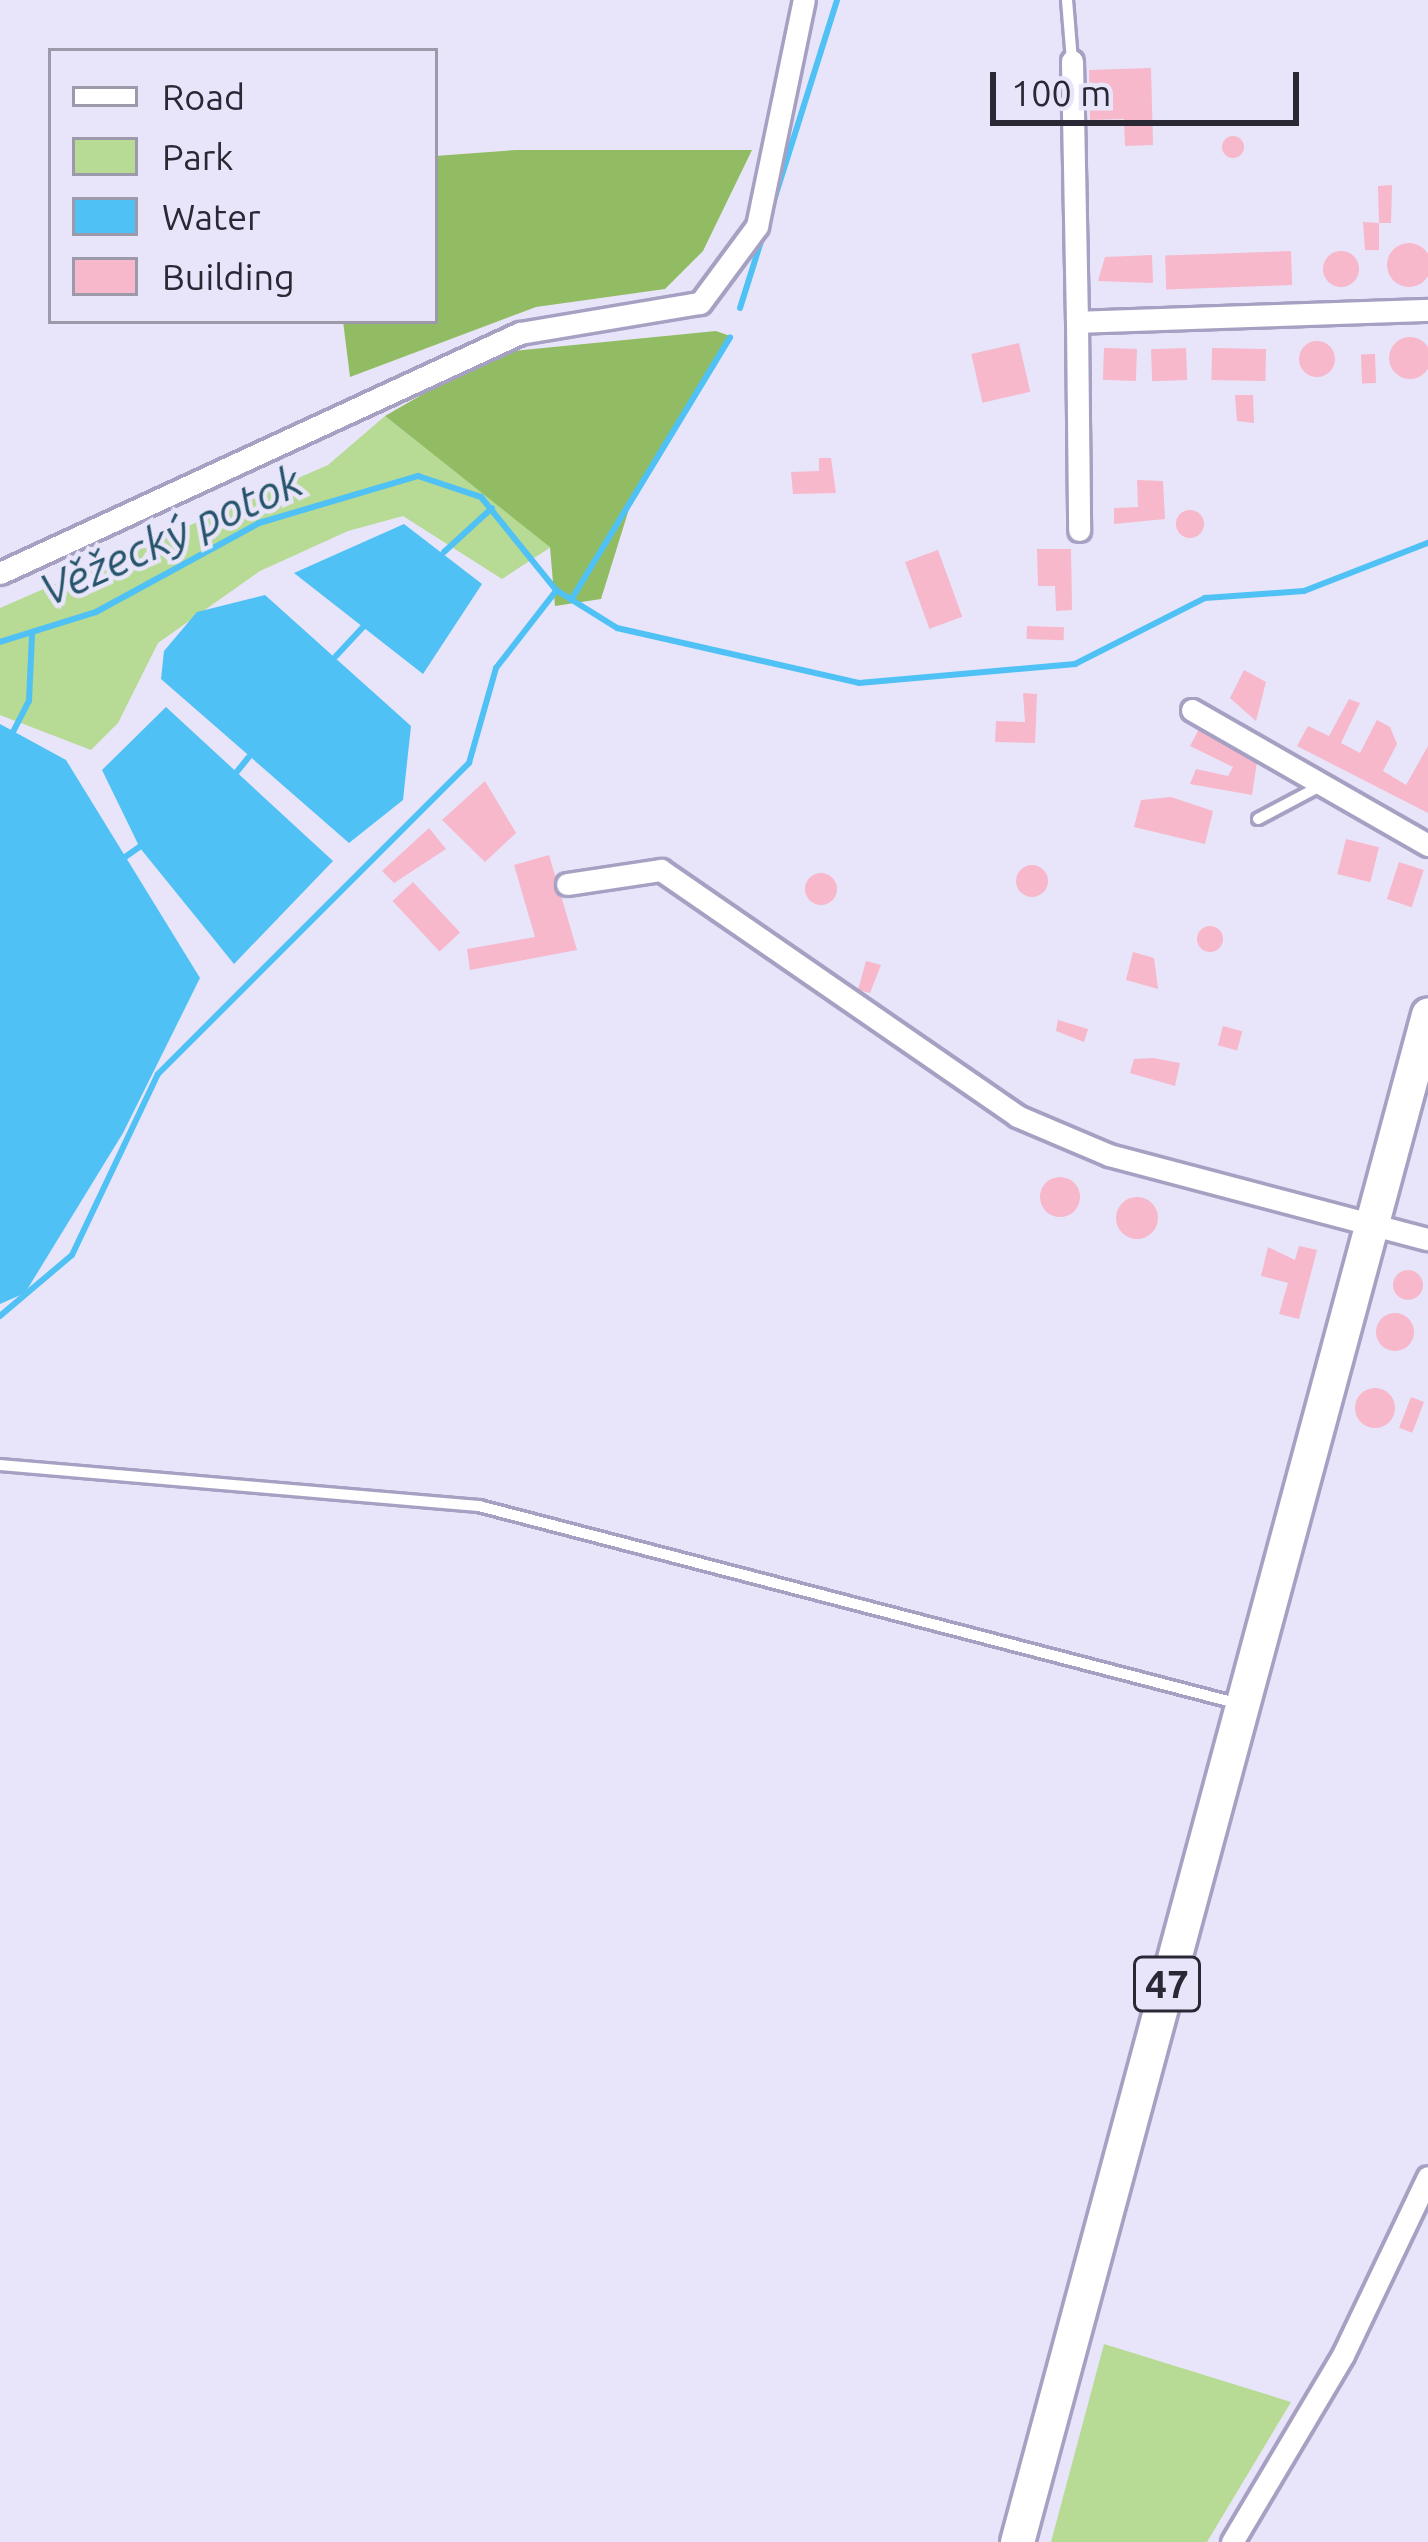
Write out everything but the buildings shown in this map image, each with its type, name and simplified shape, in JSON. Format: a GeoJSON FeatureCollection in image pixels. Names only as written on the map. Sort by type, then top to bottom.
{"type":"FeatureCollection","features":[{"type":"Feature","properties":{"kind":"main road","name":"47"},"geometry":{"type":"LineString","coordinates":[[1018,2542],[1428,1014]]}},
{"type":"Feature","properties":{"kind":"street"},"geometry":{"type":"LineString","coordinates":[[0,573],[520,333],[700,302],[757,226],[804,0]]}},
{"type":"Feature","properties":{"kind":"street"},"geometry":{"type":"LineString","coordinates":[[1072,61],[1079,530]]}},
{"type":"Feature","properties":{"kind":"street"},"geometry":{"type":"LineString","coordinates":[[1077,322],[1428,310]]}},
{"type":"Feature","properties":{"kind":"street"},"geometry":{"type":"LineString","coordinates":[[1192,710],[1327,782],[1428,845]]}},
{"type":"Feature","properties":{"kind":"street"},"geometry":{"type":"LineString","coordinates":[[567,884],[661,870],[1017,1115],[1109,1155],[1428,1239]]}},
{"type":"Feature","properties":{"kind":"street"},"geometry":{"type":"LineString","coordinates":[[1232,2542],[1343,2355],[1428,2177]]}},
{"type":"Feature","properties":{"kind":"lane"},"geometry":{"type":"LineString","coordinates":[[1067,0],[1072,61]]}},
{"type":"Feature","properties":{"kind":"lane"},"geometry":{"type":"LineString","coordinates":[[1258,819],[1327,782]]}},
{"type":"Feature","properties":{"kind":"lane"},"geometry":{"type":"LineString","coordinates":[[0,1465],[479,1506],[1242,1704]]}},
{"type":"Feature","properties":{"kind":"green space"},"geometry":{"type":"Polygon","coordinates":[[[515,150],[752,150],[703,251],[665,289],[536,307],[350,377],[343,324],[438,324],[438,156],[515,150]]]}},
{"type":"Feature","properties":{"kind":"green space"},"geometry":{"type":"Polygon","coordinates":[[[716,331],[733,337],[634,493],[601,599],[555,606],[550,547],[385,416],[494,353],[716,331]]]}},
{"type":"Feature","properties":{"kind":"green space"},"geometry":{"type":"Polygon","coordinates":[[[385,416],[551,547],[502,579],[403,516],[348,531],[260,571],[158,643],[118,723],[91,750],[0,715],[0,608],[328,465],[385,416]]]}},
{"type":"Feature","properties":{"kind":"green space"},"geometry":{"type":"Polygon","coordinates":[[[1104,2344],[1291,2402],[1207,2542],[1051,2542],[1104,2344]]]}},
{"type":"Feature","properties":{"kind":"water"},"geometry":{"type":"Polygon","coordinates":[[[404,524],[482,584],[423,674],[294,573],[404,524]]]}},
{"type":"Feature","properties":{"kind":"water"},"geometry":{"type":"Polygon","coordinates":[[[265,595],[411,726],[403,800],[349,843],[161,679],[164,651],[197,612],[265,595]]]}},
{"type":"Feature","properties":{"kind":"water"},"geometry":{"type":"Polygon","coordinates":[[[166,707],[333,861],[234,964],[140,848],[102,770],[166,707]]]}},
{"type":"Feature","properties":{"kind":"water"},"geometry":{"type":"Polygon","coordinates":[[[0,724],[66,760],[200,978],[123,1133],[25,1293],[0,1304],[0,724]]]}},
{"type":"Feature","properties":{"kind":"waterway"},"geometry":{"type":"LineString","coordinates":[[740,308],[837,0]]}},
{"type":"Feature","properties":{"kind":"waterway"},"geometry":{"type":"LineString","coordinates":[[571,600],[730,337]]}},
{"type":"Feature","properties":{"kind":"waterway","name":"Věžecký potok"},"geometry":{"type":"LineString","coordinates":[[0,642],[96,612],[259,523],[418,476],[481,497],[556,590],[617,628],[859,683],[1075,664],[1205,598],[1304,591],[1428,543]]}},
{"type":"Feature","properties":{"kind":"waterway"},"geometry":{"type":"LineString","coordinates":[[444,552],[492,508]]}},
{"type":"Feature","properties":{"kind":"waterway"},"geometry":{"type":"LineString","coordinates":[[0,1316],[72,1255],[158,1074],[469,763],[496,668],[556,591]]}},
{"type":"Feature","properties":{"kind":"waterway"},"geometry":{"type":"LineString","coordinates":[[336,656],[364,626]]}},
{"type":"Feature","properties":{"kind":"waterway"},"geometry":{"type":"LineString","coordinates":[[13,732],[29,701],[32,635]]}},
{"type":"Feature","properties":{"kind":"waterway"},"geometry":{"type":"LineString","coordinates":[[231,779],[249,757]]}},
{"type":"Feature","properties":{"kind":"waterway"},"geometry":{"type":"LineString","coordinates":[[115,864],[144,844]]}}]}
